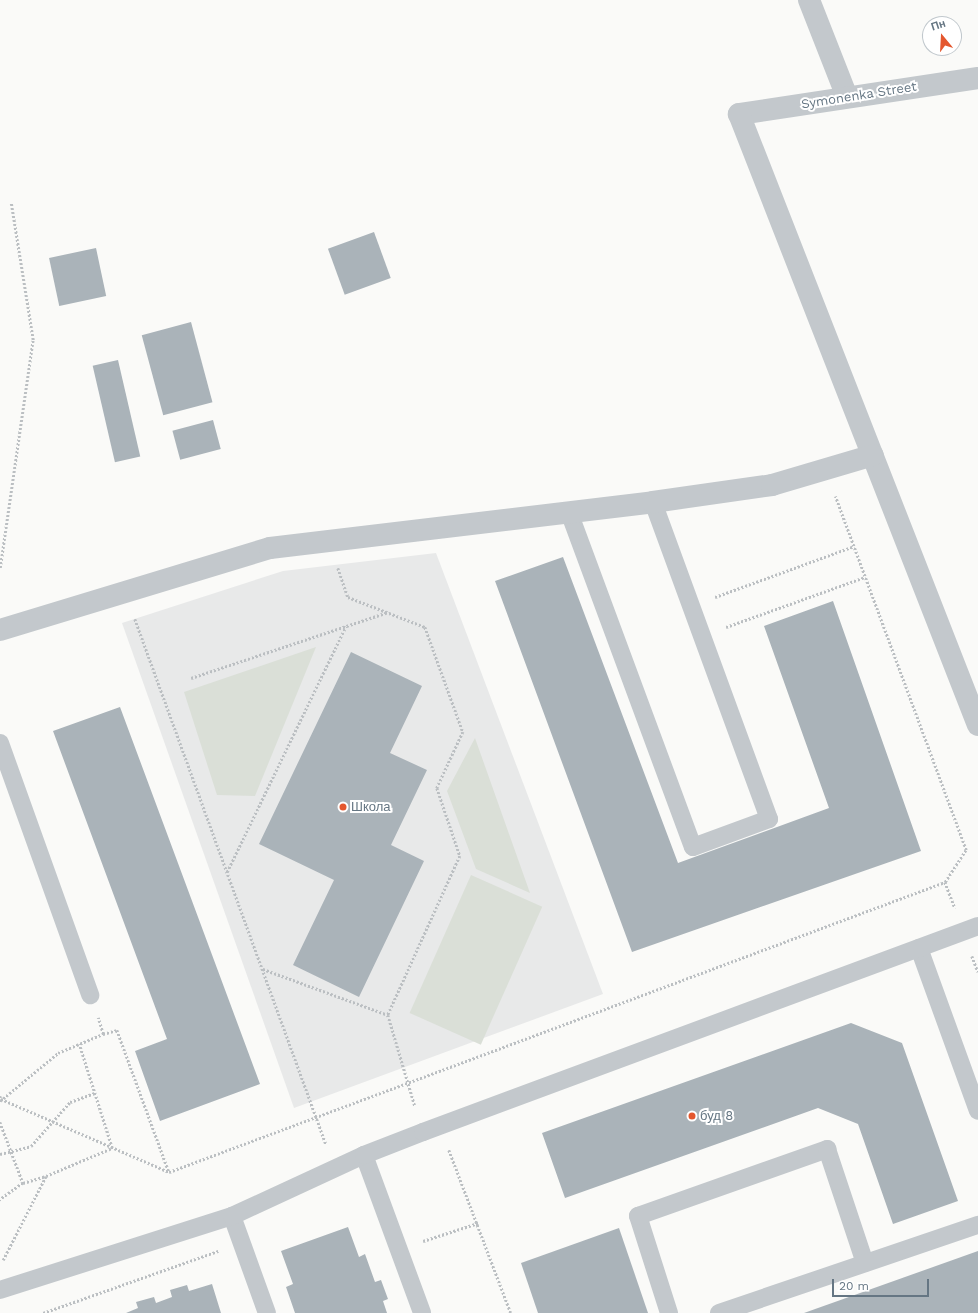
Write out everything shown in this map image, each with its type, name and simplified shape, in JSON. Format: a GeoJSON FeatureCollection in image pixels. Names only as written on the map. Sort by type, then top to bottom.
{"type":"FeatureCollection","features":[{"type":"Feature","properties":{"kind":"street"},"geometry":{"type":"LineString","coordinates":[[809,0],[847,98]]}},
{"type":"Feature","properties":{"kind":"street","name":"Symonenka Street"},"geometry":{"type":"LineString","coordinates":[[874,455],[739,114],[978,78]]}},
{"type":"Feature","properties":{"kind":"street"},"geometry":{"type":"LineString","coordinates":[[0,630],[270,548],[653,502],[772,485],[874,455],[978,725]]}},
{"type":"Feature","properties":{"kind":"lane"},"geometry":{"type":"LineString","coordinates":[[569,512],[693,847],[769,819],[653,502]]}},
{"type":"Feature","properties":{"kind":"lane"},"geometry":{"type":"LineString","coordinates":[[0,743],[90,995]]}},
{"type":"Feature","properties":{"kind":"lane"},"geometry":{"type":"LineString","coordinates":[[0,1290],[232,1216],[364,1155],[423,1132],[978,926]]}},
{"type":"Feature","properties":{"kind":"lane"},"geometry":{"type":"LineString","coordinates":[[919,948],[978,1111]]}},
{"type":"Feature","properties":{"kind":"lane"},"geometry":{"type":"LineString","coordinates":[[669,1313],[638,1216],[827,1149],[866,1263]]}},
{"type":"Feature","properties":{"kind":"lane"},"geometry":{"type":"LineString","coordinates":[[364,1155],[422,1313]]}},
{"type":"Feature","properties":{"kind":"lane"},"geometry":{"type":"LineString","coordinates":[[232,1216],[267,1313]]}},
{"type":"Feature","properties":{"kind":"lane"},"geometry":{"type":"LineString","coordinates":[[719,1313],[978,1225]]}},
{"type":"Feature","properties":{"kind":"path"},"geometry":{"type":"LineString","coordinates":[[0,568],[33,340],[11,203]]}},
{"type":"Feature","properties":{"kind":"path"},"geometry":{"type":"LineString","coordinates":[[1,1100],[169,1172],[945,882],[966,850],[825,469]]}},
{"type":"Feature","properties":{"kind":"path"},"geometry":{"type":"LineString","coordinates":[[329,542],[348,597],[425,627],[462,732],[437,788],[460,856],[388,1015],[423,1132],[452,1152],[511,1313]]}},
{"type":"Feature","properties":{"kind":"path"},"geometry":{"type":"LineString","coordinates":[[691,606],[854,546]]}},
{"type":"Feature","properties":{"kind":"path"},"geometry":{"type":"LineString","coordinates":[[724,628],[865,577]]}},
{"type":"Feature","properties":{"kind":"path"},"geometry":{"type":"LineString","coordinates":[[125,592],[336,1169]]}},
{"type":"Feature","properties":{"kind":"path"},"geometry":{"type":"LineString","coordinates":[[191,678],[388,612]]}},
{"type":"Feature","properties":{"kind":"path"},"geometry":{"type":"LineString","coordinates":[[227,872],[346,626]]}},
{"type":"Feature","properties":{"kind":"path"},"geometry":{"type":"LineString","coordinates":[[263,968],[388,1015]]}},
{"type":"Feature","properties":{"kind":"path"},"geometry":{"type":"LineString","coordinates":[[90,995],[103,1034]]}},
{"type":"Feature","properties":{"kind":"path"},"geometry":{"type":"LineString","coordinates":[[1,1100],[58,1053],[103,1034],[117,1030],[169,1172]]}},
{"type":"Feature","properties":{"kind":"path"},"geometry":{"type":"LineString","coordinates":[[79,1044],[112,1148]]}},
{"type":"Feature","properties":{"kind":"path"},"geometry":{"type":"LineString","coordinates":[[0,1154],[31,1146],[70,1102],[95,1093]]}},
{"type":"Feature","properties":{"kind":"path"},"geometry":{"type":"LineString","coordinates":[[0,1096],[1,1100]]}},
{"type":"Feature","properties":{"kind":"path"},"geometry":{"type":"LineString","coordinates":[[0,1122],[23,1183]]}},
{"type":"Feature","properties":{"kind":"path"},"geometry":{"type":"LineString","coordinates":[[0,1200],[23,1183],[46,1176],[112,1148]]}},
{"type":"Feature","properties":{"kind":"path"},"geometry":{"type":"LineString","coordinates":[[0,1266],[46,1176]]}},
{"type":"Feature","properties":{"kind":"path"},"geometry":{"type":"LineString","coordinates":[[399,1249],[478,1223]]}},
{"type":"Feature","properties":{"kind":"path"},"geometry":{"type":"LineString","coordinates":[[43,1313],[242,1242]]}},
{"type":"Feature","properties":{"kind":"shaded area"},"geometry":{"type":"Polygon","coordinates":[[[436,553],[603,994],[294,1108],[122,623],[283,571],[436,553]]]}},
{"type":"Feature","properties":{"kind":"shaded area"},"geometry":{"type":"Polygon","coordinates":[[[316,647],[255,796],[217,795],[184,692],[316,647]]]}},
{"type":"Feature","properties":{"kind":"shaded area"},"geometry":{"type":"Polygon","coordinates":[[[475,738],[530,893],[476,869],[447,791],[475,738]]]}},
{"type":"Feature","properties":{"kind":"shaded area"},"geometry":{"type":"Polygon","coordinates":[[[471,875],[542,907],[481,1045],[410,1013],[471,875]]]}},
{"type":"Feature","properties":{"kind":"building"},"geometry":{"type":"Polygon","coordinates":[[[374,232],[391,278],[345,295],[328,249],[374,232]]]}},
{"type":"Feature","properties":{"kind":"building"},"geometry":{"type":"Polygon","coordinates":[[[96,248],[106,296],[59,306],[49,258],[96,248]]]}},
{"type":"Feature","properties":{"kind":"building"},"geometry":{"type":"Polygon","coordinates":[[[191,322],[212,402],[163,415],[142,335],[191,322]]]}},
{"type":"Feature","properties":{"kind":"building"},"geometry":{"type":"Polygon","coordinates":[[[118,360],[140,456],[115,462],[93,366],[118,360]]]}},
{"type":"Feature","properties":{"kind":"building"},"geometry":{"type":"Polygon","coordinates":[[[213,420],[221,449],[180,460],[172,431],[213,420]]]}},
{"type":"Feature","properties":{"kind":"building"},"geometry":{"type":"Polygon","coordinates":[[[563,557],[678,863],[829,808],[764,626],[833,601],[921,851],[632,952],[495,581],[563,557]]]}},
{"type":"Feature","properties":{"kind":"building","name":"Школа"},"geometry":{"type":"Polygon","coordinates":[[[351,652],[422,686],[390,753],[427,770],[391,845],[424,861],[359,997],[293,965],[334,880],[259,844],[351,652]]]}},
{"type":"Feature","properties":{"kind":"building"},"geometry":{"type":"Polygon","coordinates":[[[120,707],[260,1084],[160,1121],[135,1051],[167,1039],[53,731],[120,707]]]}},
{"type":"Feature","properties":{"kind":"building","name":"буд 8"},"geometry":{"type":"Polygon","coordinates":[[[851,1023],[902,1043],[958,1201],[893,1224],[858,1124],[818,1108],[565,1198],[542,1133],[851,1023]]]}},
{"type":"Feature","properties":{"kind":"building"},"geometry":{"type":"Polygon","coordinates":[[[348,1227],[359,1257],[365,1254],[375,1282],[381,1280],[388,1299],[383,1301],[387,1313],[295,1313],[286,1287],[293,1284],[281,1251],[348,1227]]]}},
{"type":"Feature","properties":{"kind":"building"},"geometry":{"type":"Polygon","coordinates":[[[619,1228],[648,1313],[538,1313],[521,1263],[619,1228]]]}},
{"type":"Feature","properties":{"kind":"building"},"geometry":{"type":"Polygon","coordinates":[[[978,1251],[978,1313],[804,1313],[978,1251]]]}},
{"type":"Feature","properties":{"kind":"building"},"geometry":{"type":"Polygon","coordinates":[[[212,1284],[221,1313],[126,1313],[138,1308],[136,1302],[154,1297],[156,1303],[172,1297],[170,1290],[187,1285],[189,1291],[212,1284]]]}},
{"type":"Feature","properties":{"kind":"place","name":"Школа"},"geometry":{"type":"Point","coordinates":[343,807]}},
{"type":"Feature","properties":{"kind":"place","name":"буд 8"},"geometry":{"type":"Point","coordinates":[692,1116]}}]}
